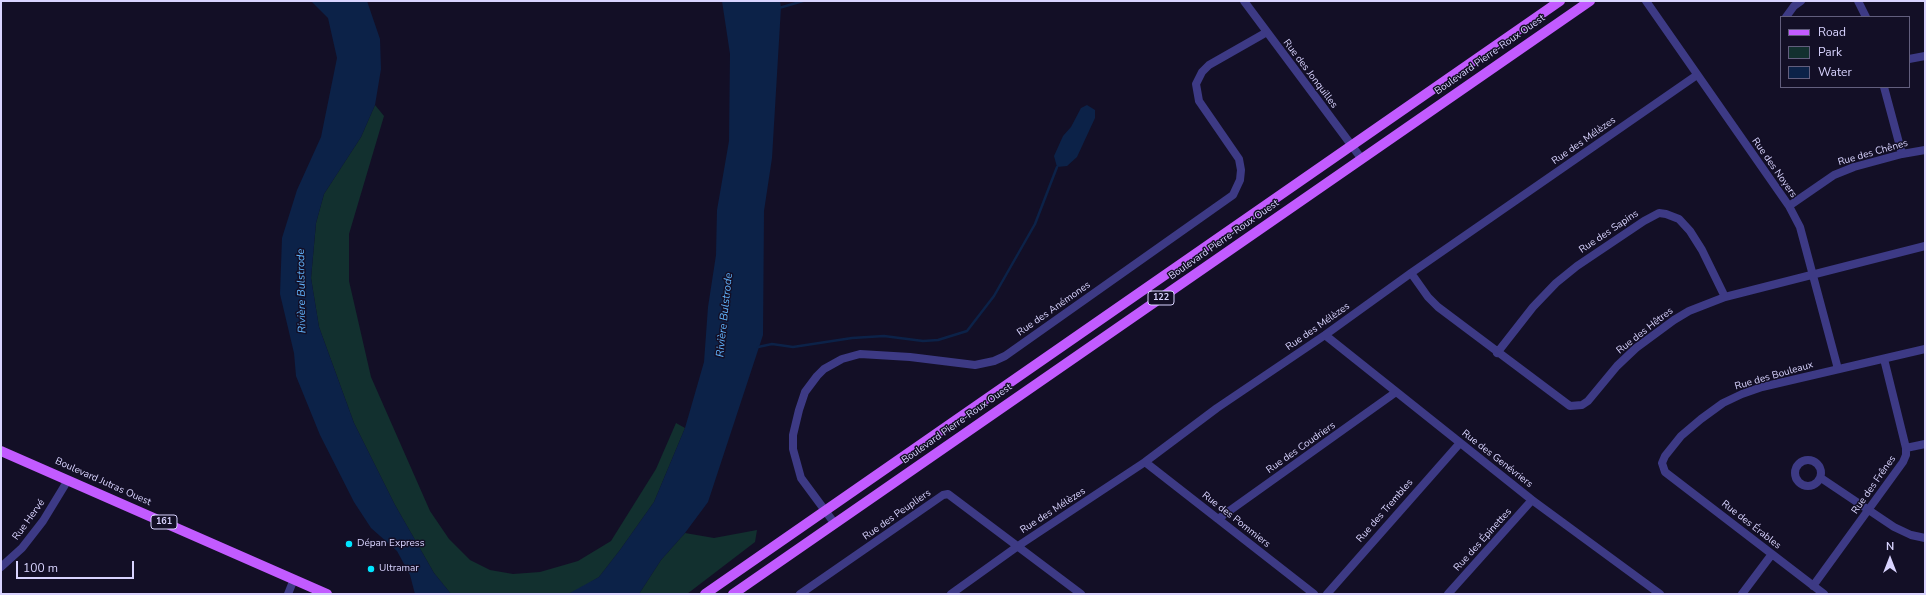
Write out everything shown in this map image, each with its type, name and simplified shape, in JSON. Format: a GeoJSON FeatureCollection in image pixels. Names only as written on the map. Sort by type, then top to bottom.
{"type":"FeatureCollection","features":[{"type":"Feature","properties":{"kind":"main road","name":"Boulevard Pierre-Roux Ouest"},"geometry":{"type":"LineString","coordinates":[[706,594],[826,509],[1560,1]]}},
{"type":"Feature","properties":{"kind":"main road","name":"Boulevard Pierre-Roux Ouest"},"geometry":{"type":"LineString","coordinates":[[733,594],[1590,1]]}},
{"type":"Feature","properties":{"kind":"main road","name":"Boulevard Jutras Ouest"},"geometry":{"type":"LineString","coordinates":[[1,451],[327,594]]}},
{"type":"Feature","properties":{"kind":"street","name":"Rue des Jonquilles"},"geometry":{"type":"LineString","coordinates":[[1244,1],[1361,158]]}},
{"type":"Feature","properties":{"kind":"street","name":"Rue des Noyers"},"geometry":{"type":"LineString","coordinates":[[1646,1],[1788,206],[1800,227],[1838,369]]}},
{"type":"Feature","properties":{"kind":"street"},"geometry":{"type":"LineString","coordinates":[[1787,16],[1794,6],[1801,1]]}},
{"type":"Feature","properties":{"kind":"street"},"geometry":{"type":"LineString","coordinates":[[1858,1],[1866,16]]}},
{"type":"Feature","properties":{"kind":"street","name":"Rue des Anémones"},"geometry":{"type":"LineString","coordinates":[[835,524],[826,509],[801,478],[793,442],[793,435],[805,392],[818,376],[824,370],[842,359],[860,354],[910,357],[975,364],[994,362],[1005,356],[1233,195],[1240,180],[1241,170],[1239,159],[1198,101],[1196,84],[1202,72],[1209,65],[1267,32]]}},
{"type":"Feature","properties":{"kind":"street"},"geometry":{"type":"LineString","coordinates":[[1910,60],[1925,56]]}},
{"type":"Feature","properties":{"kind":"street","name":"Rue des Mélèzes"},"geometry":{"type":"LineString","coordinates":[[951,594],[1018,546],[1146,462],[1217,408],[1325,335],[1411,273],[1696,75]]}},
{"type":"Feature","properties":{"kind":"street"},"geometry":{"type":"LineString","coordinates":[[1884,88],[1902,154]]}},
{"type":"Feature","properties":{"kind":"street","name":"Rue des Chênes"},"geometry":{"type":"LineString","coordinates":[[1788,206],[1834,175],[1902,154],[1925,150]]}},
{"type":"Feature","properties":{"kind":"street","name":"Rue des Sapins"},"geometry":{"type":"LineString","coordinates":[[1497,353],[1533,307],[1556,283],[1577,266],[1644,221],[1659,213],[1679,219],[1690,231],[1702,250],[1725,297]]}},
{"type":"Feature","properties":{"kind":"street","name":"Rue des Hêtres"},"geometry":{"type":"LineString","coordinates":[[1411,273],[1428,297],[1438,307],[1497,353],[1570,406],[1582,405],[1588,401],[1617,366],[1660,329],[1689,311],[1725,297],[1925,246]]}},
{"type":"Feature","properties":{"kind":"street","name":"Rue des Genévriers"},"geometry":{"type":"LineString","coordinates":[[1325,335],[1532,500],[1660,594]]}},
{"type":"Feature","properties":{"kind":"street","name":"Rue des Bouleaux"},"geometry":{"type":"LineString","coordinates":[[1665,472],[1662,464],[1665,456],[1677,441],[1701,418],[1723,403],[1762,388],[1925,349]]}},
{"type":"Feature","properties":{"kind":"street","name":"Rue des Frênes"},"geometry":{"type":"LineString","coordinates":[[1813,586],[1903,462],[1906,448],[1884,359]]}},
{"type":"Feature","properties":{"kind":"street","name":"Rue des Coudriers"},"geometry":{"type":"LineString","coordinates":[[1218,519],[1396,392]]}},
{"type":"Feature","properties":{"kind":"street","name":"Rue des Trembles"},"geometry":{"type":"LineString","coordinates":[[1327,594],[1460,442]]}},
{"type":"Feature","properties":{"kind":"street"},"geometry":{"type":"LineString","coordinates":[[1906,448],[1925,444]]}},
{"type":"Feature","properties":{"kind":"street","name":"Rue des Pommiers"},"geometry":{"type":"LineString","coordinates":[[1146,462],[1314,594]]}},
{"type":"Feature","properties":{"kind":"street","name":"Rue des Érables"},"geometry":{"type":"LineString","coordinates":[[1665,472],[1824,594]]}},
{"type":"Feature","properties":{"kind":"street"},"geometry":{"type":"LineString","coordinates":[[1821,478],[1869,510],[1911,535],[1925,538]]}},
{"type":"Feature","properties":{"kind":"street","name":"Rue Hervé"},"geometry":{"type":"LineString","coordinates":[[1,567],[22,548],[43,521],[68,480]]}},
{"type":"Feature","properties":{"kind":"street","name":"Rue des Peupliers"},"geometry":{"type":"LineString","coordinates":[[800,594],[943,495],[948,494],[1081,594]]}},
{"type":"Feature","properties":{"kind":"street","name":"Rue des Épinettes"},"geometry":{"type":"LineString","coordinates":[[1448,594],[1532,500]]}},
{"type":"Feature","properties":{"kind":"street"},"geometry":{"type":"LineString","coordinates":[[1742,594],[1772,554]]}},
{"type":"Feature","properties":{"kind":"street"},"geometry":{"type":"LineString","coordinates":[[288,594],[294,579]]}},
{"type":"Feature","properties":{"kind":"green space"},"geometry":{"type":"Polygon","coordinates":[[[375,105],[384,116],[349,234],[349,281],[371,377],[430,511],[449,539],[470,560],[490,570],[513,574],[540,572],[578,561],[611,541],[656,469],[676,423],[685,428],[654,502],[599,577],[578,590],[568,594],[451,594],[434,573],[395,505],[354,423],[319,327],[311,278],[316,223],[324,194],[361,137],[375,105]]]}},
{"type":"Feature","properties":{"kind":"green space"},"geometry":{"type":"Polygon","coordinates":[[[757,530],[755,542],[687,594],[639,594],[661,560],[685,533],[714,538],[757,530]]]}},
{"type":"Feature","properties":{"kind":"water","name":"Rivière Bulstrode"},"geometry":{"type":"Polygon","coordinates":[[[311,1],[367,1],[380,39],[381,69],[375,105],[361,137],[324,194],[316,223],[311,278],[319,327],[354,423],[395,505],[434,573],[451,594],[415,594],[410,575],[397,551],[371,528],[354,502],[320,435],[296,376],[294,353],[280,294],[282,238],[297,190],[321,137],[337,58],[328,18],[311,1]]]}},
{"type":"Feature","properties":{"kind":"water","name":"Rivière Bulstrode"},"geometry":{"type":"Polygon","coordinates":[[[722,1],[780,1],[781,7],[772,158],[764,211],[763,335],[708,502],[685,533],[661,560],[639,594],[568,594],[599,577],[654,502],[685,428],[704,362],[708,307],[716,255],[717,210],[729,141],[730,54],[722,1]]]}},
{"type":"Feature","properties":{"kind":"water"},"geometry":{"type":"Polygon","coordinates":[[[1087,105],[1095,110],[1095,118],[1077,157],[1067,166],[1057,167],[1054,156],[1063,136],[1071,127],[1081,108],[1087,105]]]}},
{"type":"Feature","properties":{"kind":"waterway"},"geometry":{"type":"LineString","coordinates":[[779,8],[803,1]]}},
{"type":"Feature","properties":{"kind":"waterway"},"geometry":{"type":"LineString","coordinates":[[758,347],[772,344],[793,347],[852,338],[884,336],[923,341],[938,340],[967,331],[994,296],[1035,224],[1057,167]]}},
{"type":"Feature","properties":{"kind":"place","name":"Dépan Express"},"geometry":{"type":"Point","coordinates":[349,544]}},
{"type":"Feature","properties":{"kind":"place","name":"Ultramar"},"geometry":{"type":"Point","coordinates":[371,569]}}]}
